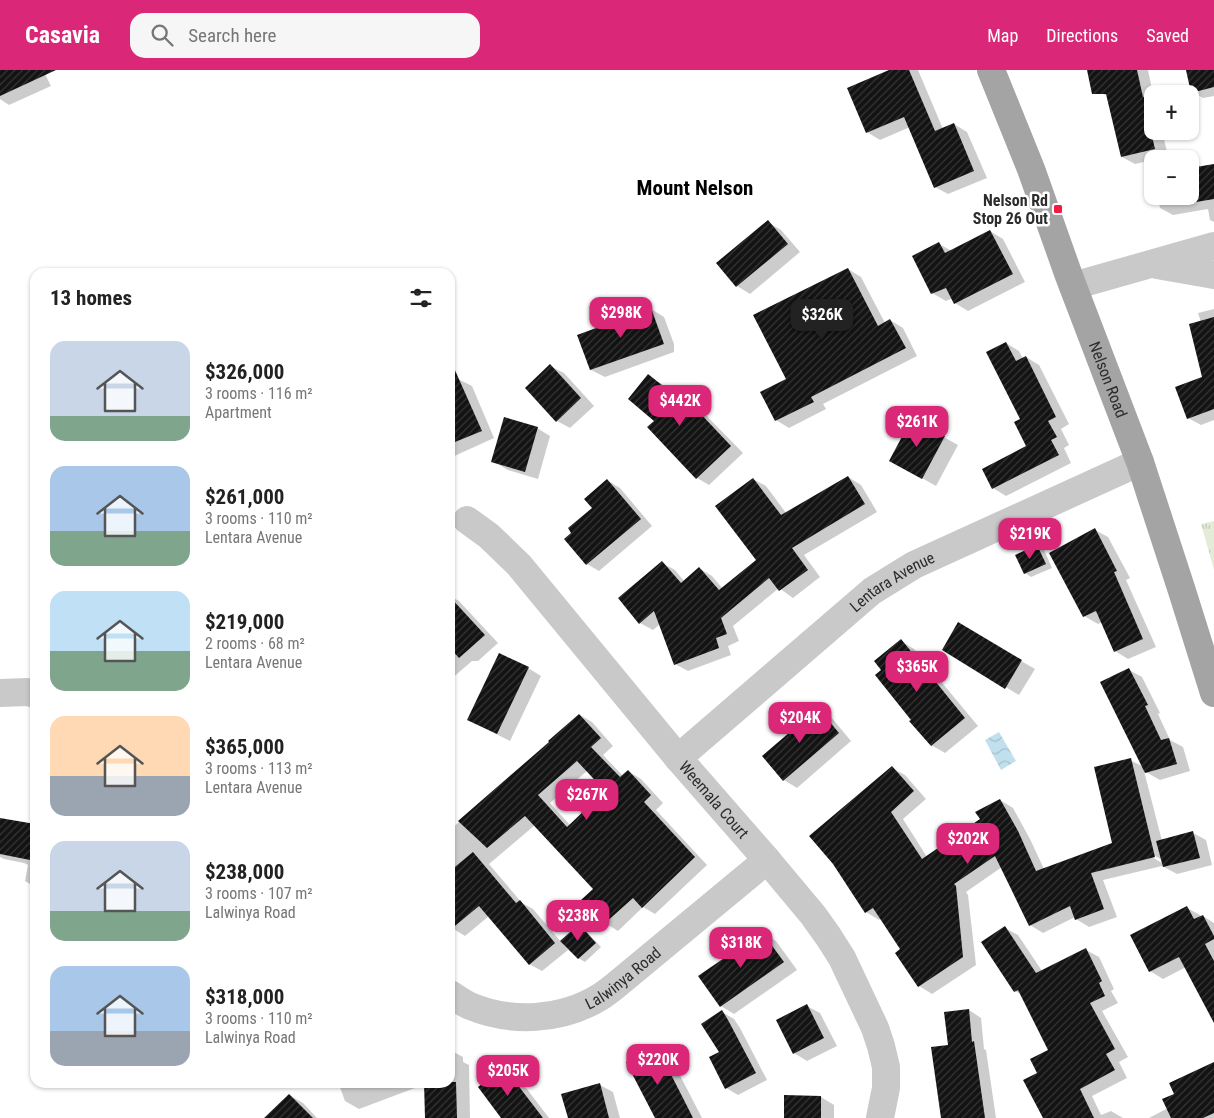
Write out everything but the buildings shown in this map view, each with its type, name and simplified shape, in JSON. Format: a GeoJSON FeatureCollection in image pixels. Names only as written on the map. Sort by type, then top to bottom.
{"type":"FeatureCollection","features":[{"type":"Feature","properties":{"kind":"main road","name":"Nelson Road"},"geometry":{"type":"LineString","coordinates":[[991,70],[1031,169],[1140,462],[1214,693]]}},
{"type":"Feature","properties":{"kind":"street"},"geometry":{"type":"LineString","coordinates":[[1073,286],[1214,246]]}},
{"type":"Feature","properties":{"kind":"street"},"geometry":{"type":"LineString","coordinates":[[1151,264],[1214,275]]}},
{"type":"Feature","properties":{"kind":"street","name":"Lentara Avenue"},"geometry":{"type":"LineString","coordinates":[[678,758],[872,591],[914,565],[1140,462]]}},
{"type":"Feature","properties":{"kind":"street","name":"Weemala Court"},"geometry":{"type":"LineString","coordinates":[[467,520],[489,536],[519,565],[678,758],[813,915],[833,943],[875,1028],[881,1046],[886,1067],[886,1088],[880,1118]]}},
{"type":"Feature","properties":{"kind":"street"},"geometry":{"type":"LineString","coordinates":[[0,693],[30,693]]}},
{"type":"Feature","properties":{"kind":"street","name":"Lalwinya Road"},"geometry":{"type":"LineString","coordinates":[[455,997],[483,1011],[515,1017],[559,1014],[580,1007],[600,998],[767,860]]}},
{"type":"Feature","properties":{"kind":"green space"},"geometry":{"type":"Polygon","coordinates":[[[1214,521],[1214,570],[1201,524],[1214,521]]]}},
{"type":"Feature","properties":{"kind":"water"},"geometry":{"type":"Polygon","coordinates":[[[999,732],[1016,761],[1001,770],[985,740],[999,732]]]}},
{"type":"Feature","properties":{"kind":"place","name":"Nelson Rd Stop 26 Out"},"geometry":{"type":"Point","coordinates":[1058,209]}},
{"type":"Feature","properties":{"kind":"district","name":"Mount Nelson"},"geometry":{"type":"Point","coordinates":[695,188]}}]}
